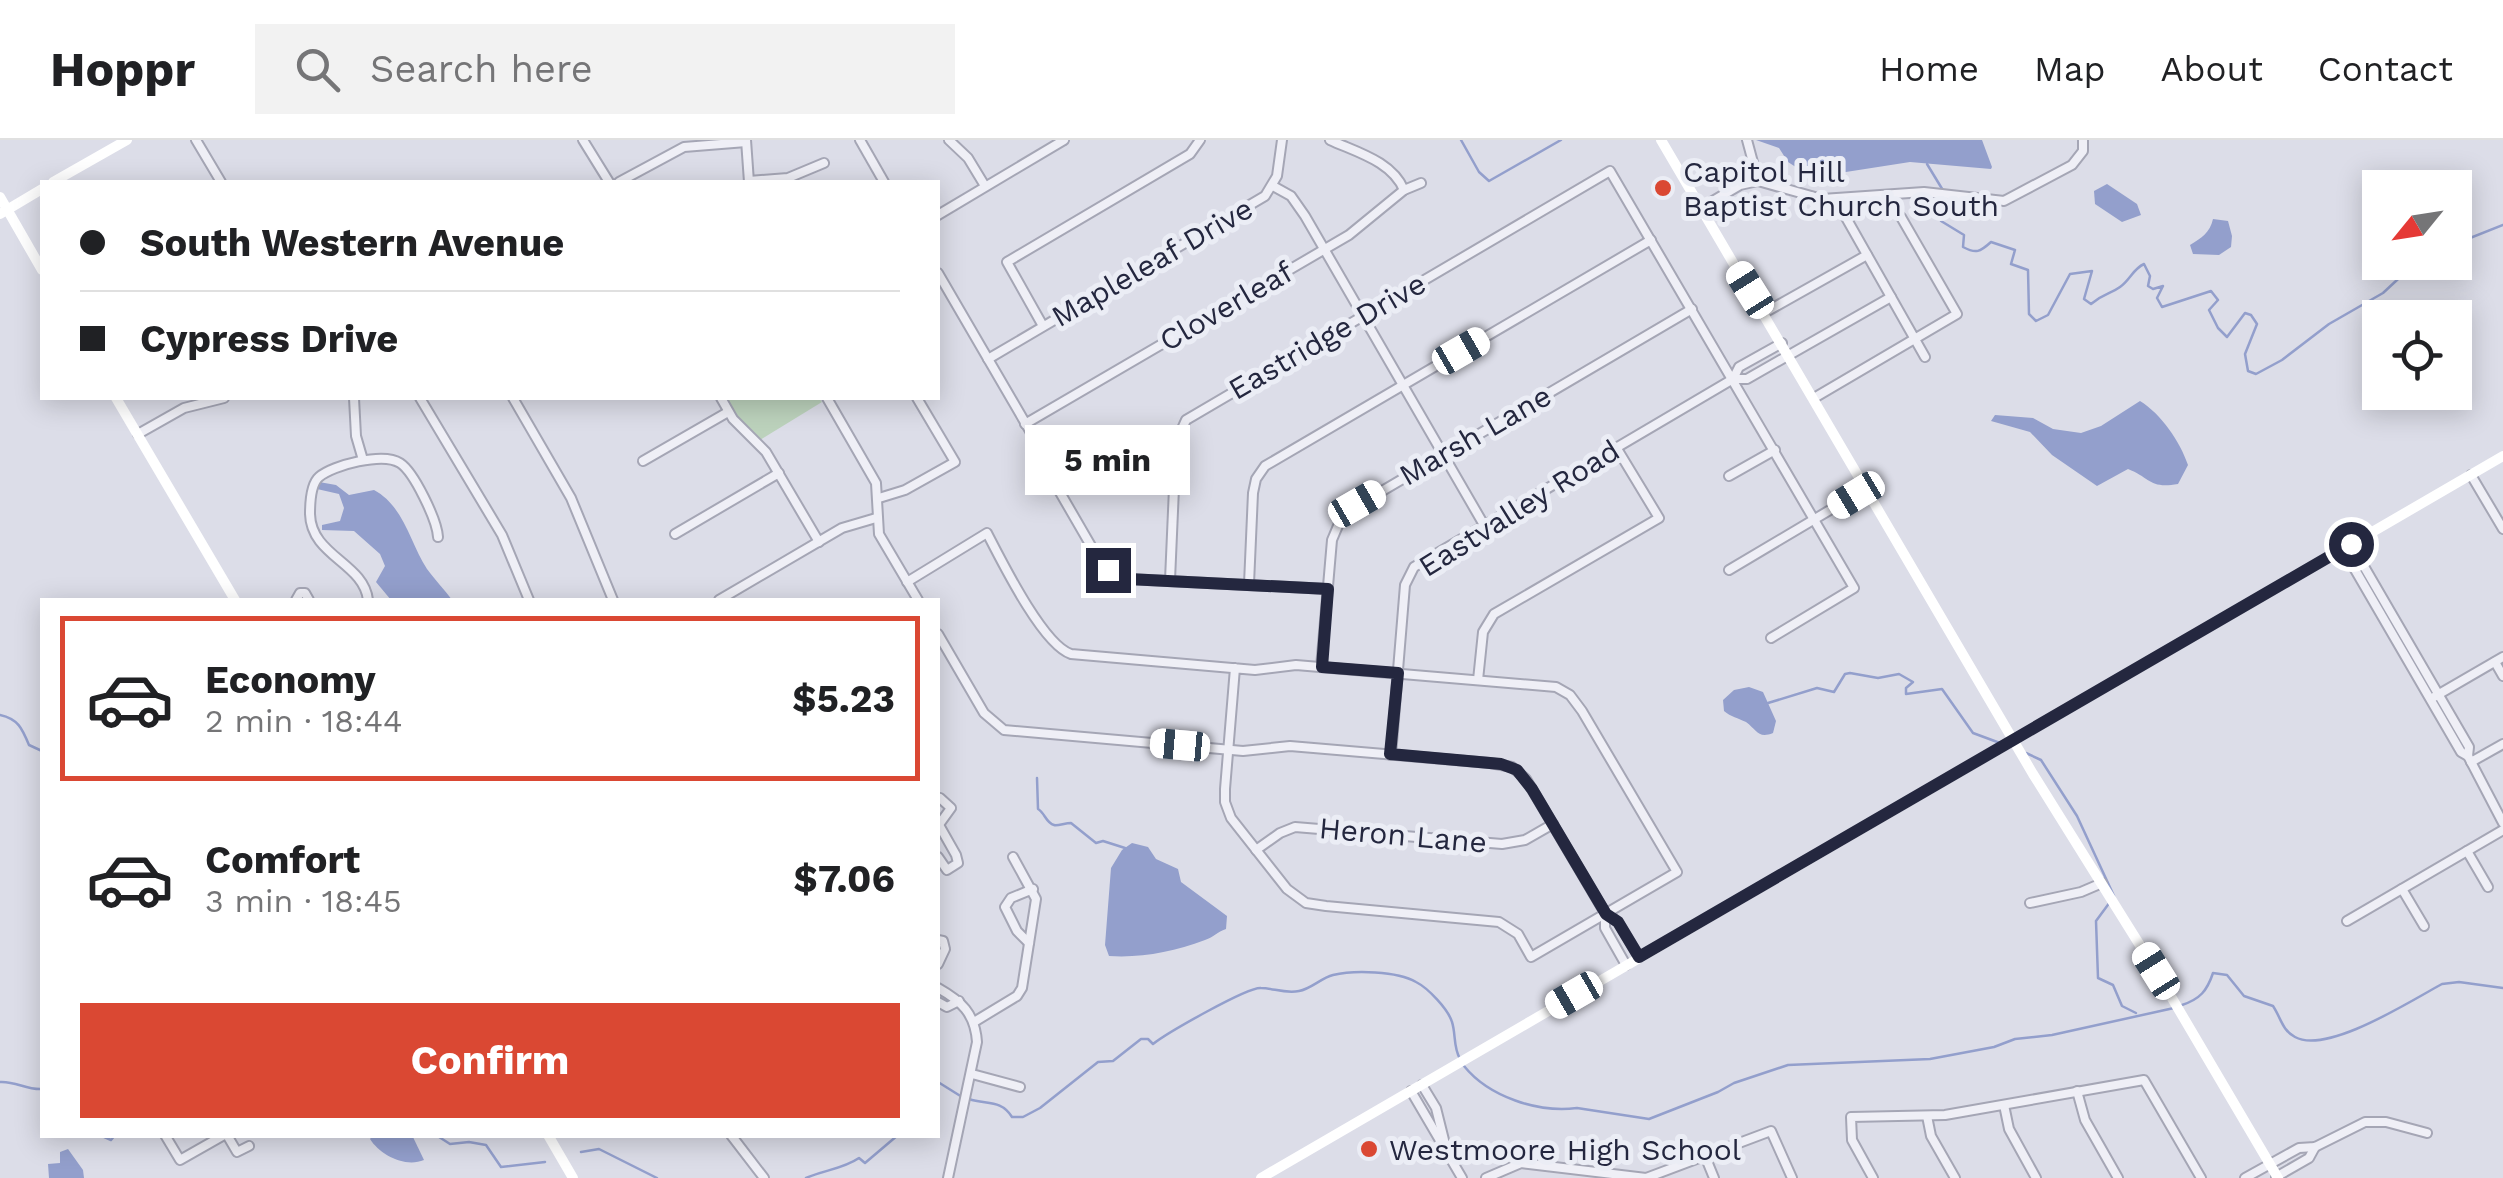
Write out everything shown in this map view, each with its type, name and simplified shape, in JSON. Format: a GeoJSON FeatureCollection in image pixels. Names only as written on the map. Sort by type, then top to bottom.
{"type":"FeatureCollection","features":[{"type":"Feature","properties":{"kind":"main road"},"geometry":{"type":"LineString","coordinates":[[57,180],[127,140]]}},
{"type":"Feature","properties":{"kind":"main road"},"geometry":{"type":"LineString","coordinates":[[1661,140],[2012,739],[2172,997],[2277,1177]]}},
{"type":"Feature","properties":{"kind":"main road"},"geometry":{"type":"LineString","coordinates":[[4,212],[40,190]]}},
{"type":"Feature","properties":{"kind":"main road"},"geometry":{"type":"LineString","coordinates":[[0,197],[4,212],[40,267]]}},
{"type":"Feature","properties":{"kind":"main road"},"geometry":{"type":"LineString","coordinates":[[117,400],[234,598]]}},
{"type":"Feature","properties":{"kind":"main road"},"geometry":{"type":"LineString","coordinates":[[1262,1178],[2503,456]]}},
{"type":"Feature","properties":{"kind":"main road"},"geometry":{"type":"LineString","coordinates":[[550,1138],[573,1178]]}},
{"type":"Feature","properties":{"kind":"street"},"geometry":{"type":"LineString","coordinates":[[196,140],[220,180]]}},
{"type":"Feature","properties":{"kind":"street"},"geometry":{"type":"LineString","coordinates":[[584,140],[608,180]]}},
{"type":"Feature","properties":{"kind":"street"},"geometry":{"type":"LineString","coordinates":[[860,140],[883,180]]}},
{"type":"Feature","properties":{"kind":"street"},"geometry":{"type":"LineString","coordinates":[[949,140],[968,158],[985,186]]}},
{"type":"Feature","properties":{"kind":"street"},"geometry":{"type":"LineString","coordinates":[[940,214],[1064,140]]}},
{"type":"Feature","properties":{"kind":"street"},"geometry":{"type":"LineString","coordinates":[[1044,326],[1007,262],[1190,154],[1200,140]]}},
{"type":"Feature","properties":{"kind":"street","name":"Mapleleaf Drive"},"geometry":{"type":"LineString","coordinates":[[988,359],[1260,200],[1274,186],[1282,140]]}},
{"type":"Feature","properties":{"kind":"street"},"geometry":{"type":"LineString","coordinates":[[1330,140],[1385,166],[1404,190]]}},
{"type":"Feature","properties":{"kind":"street"},"geometry":{"type":"LineString","coordinates":[[1746,140],[1758,181]]}},
{"type":"Feature","properties":{"kind":"street"},"geometry":{"type":"LineString","coordinates":[[1701,208],[1740,185],[1758,181],[1800,195],[1836,200],[1924,192],[1992,202],[2009,200],[2072,165],[2084,140]]}},
{"type":"Feature","properties":{"kind":"street"},"geometry":{"type":"LineString","coordinates":[[623,180],[678,149],[746,141],[749,180]]}},
{"type":"Feature","properties":{"kind":"street"},"geometry":{"type":"LineString","coordinates":[[768,180],[788,178],[824,162]]}},
{"type":"Feature","properties":{"kind":"street","name":"Eastridge Drive"},"geometry":{"type":"LineString","coordinates":[[1170,580],[1177,434],[1186,420],[1610,171],[1650,240]]}},
{"type":"Feature","properties":{"kind":"street","name":"Cloverleaf"},"geometry":{"type":"LineString","coordinates":[[1026,424],[1356,230],[1404,190],[1421,183]]}},
{"type":"Feature","properties":{"kind":"street"},"geometry":{"type":"LineString","coordinates":[[1274,186],[1295,200],[1484,525]]}},
{"type":"Feature","properties":{"kind":"street"},"geometry":{"type":"LineString","coordinates":[[1814,398],[1958,314],[1901,217],[1876,196]]}},
{"type":"Feature","properties":{"kind":"street"},"geometry":{"type":"LineString","coordinates":[[1836,200],[1926,357]]}},
{"type":"Feature","properties":{"kind":"street"},"geometry":{"type":"LineString","coordinates":[[1249,584],[1254,492],[1262,470],[1650,240],[1854,588],[1771,638]]}},
{"type":"Feature","properties":{"kind":"street"},"geometry":{"type":"LineString","coordinates":[[1764,313],[1867,255]]}},
{"type":"Feature","properties":{"kind":"street"},"geometry":{"type":"LineString","coordinates":[[940,276],[1102,565],[1122,578],[1328,589]]}},
{"type":"Feature","properties":{"kind":"street","name":"Eastvalley Road"},"geometry":{"type":"LineString","coordinates":[[1733,379],[1747,380],[1891,297]]}},
{"type":"Feature","properties":{"kind":"street","name":"Marsh Lane"},"geometry":{"type":"LineString","coordinates":[[1322,667],[1334,532],[1342,514],[1692,310]]}},
{"type":"Feature","properties":{"kind":"street","name":"Eastvalley Road"},"geometry":{"type":"LineString","coordinates":[[1390,754],[1405,585],[1410,572],[1426,558],[1733,379],[1739,367],[1782,343]]}},
{"type":"Feature","properties":{"kind":"street"},"geometry":{"type":"LineString","coordinates":[[138,434],[181,403],[207,400]]}},
{"type":"Feature","properties":{"kind":"street"},"geometry":{"type":"LineString","coordinates":[[354,400],[356,436],[363,460]]}},
{"type":"Feature","properties":{"kind":"street"},"geometry":{"type":"LineString","coordinates":[[421,400],[498,527],[528,598]]}},
{"type":"Feature","properties":{"kind":"street"},"geometry":{"type":"LineString","coordinates":[[514,400],[571,498],[611,598]]}},
{"type":"Feature","properties":{"kind":"street"},"geometry":{"type":"LineString","coordinates":[[722,400],[728,412],[761,446],[819,542]]}},
{"type":"Feature","properties":{"kind":"street"},"geometry":{"type":"LineString","coordinates":[[827,400],[872,476],[878,498],[879,534],[917,598]]}},
{"type":"Feature","properties":{"kind":"street"},"geometry":{"type":"LineString","coordinates":[[878,498],[906,490],[954,462],[919,400]]}},
{"type":"Feature","properties":{"kind":"street"},"geometry":{"type":"LineString","coordinates":[[643,461],[728,412]]}},
{"type":"Feature","properties":{"kind":"street"},"geometry":{"type":"LineString","coordinates":[[1478,680],[1483,632],[1494,614],[1659,518],[1616,447]]}},
{"type":"Feature","properties":{"kind":"street"},"geometry":{"type":"LineString","coordinates":[[1730,476],[1774,450]]}},
{"type":"Feature","properties":{"kind":"street"},"geometry":{"type":"LineString","coordinates":[[367,598],[363,581],[323,548],[310,516],[314,482],[320,476],[363,460],[389,459],[402,464],[437,522],[438,537]]}},
{"type":"Feature","properties":{"kind":"street"},"geometry":{"type":"LineString","coordinates":[[1130,464],[1175,466]]}},
{"type":"Feature","properties":{"kind":"street"},"geometry":{"type":"LineString","coordinates":[[675,534],[779,473]]}},
{"type":"Feature","properties":{"kind":"street"},"geometry":{"type":"LineString","coordinates":[[2471,475],[2502,524]]}},
{"type":"Feature","properties":{"kind":"street"},"geometry":{"type":"LineString","coordinates":[[1728,570],[1867,488]]}},
{"type":"Feature","properties":{"kind":"street"},"geometry":{"type":"LineString","coordinates":[[722,598],[848,525],[876,518]]}},
{"type":"Feature","properties":{"kind":"street"},"geometry":{"type":"LineString","coordinates":[[907,582],[987,533],[1044,633],[1059,650],[1078,656],[1236,668],[1262,670],[1296,665],[1556,687],[1570,695],[1677,872],[1531,957],[1522,938],[1499,922],[1306,903],[1292,896],[1227,808],[1236,668]]}},
{"type":"Feature","properties":{"kind":"street"},"geometry":{"type":"LineString","coordinates":[[2347,546],[2435,697],[2469,747],[2470,759],[2503,827],[2347,921]]}},
{"type":"Feature","properties":{"kind":"street"},"geometry":{"type":"LineString","coordinates":[[940,637],[984,713],[1004,730],[1229,750],[1290,746],[1512,768],[1526,779],[1606,914],[1618,922],[1639,957]]}},
{"type":"Feature","properties":{"kind":"street"},"geometry":{"type":"LineString","coordinates":[[2435,697],[2499,660],[2503,676]]}},
{"type":"Feature","properties":{"kind":"street"},"geometry":{"type":"LineString","coordinates":[[2470,759],[2503,744]]}},
{"type":"Feature","properties":{"kind":"street"},"geometry":{"type":"LineString","coordinates":[[940,798],[950,808],[940,823]]}},
{"type":"Feature","properties":{"kind":"street","name":"Heron Lane"},"geometry":{"type":"LineString","coordinates":[[1256,850],[1295,827],[1502,844],[1525,840],[1552,824]]}},
{"type":"Feature","properties":{"kind":"street"},"geometry":{"type":"LineString","coordinates":[[940,829],[958,863],[947,870],[940,861]]}},
{"type":"Feature","properties":{"kind":"street"},"geometry":{"type":"LineString","coordinates":[[2466,851],[2488,887]]}},
{"type":"Feature","properties":{"kind":"street"},"geometry":{"type":"LineString","coordinates":[[974,1022],[1020,992],[1035,905],[1033,889],[1013,857]]}},
{"type":"Feature","properties":{"kind":"street"},"geometry":{"type":"LineString","coordinates":[[2030,903],[2081,892],[2102,883]]}},
{"type":"Feature","properties":{"kind":"street"},"geometry":{"type":"LineString","coordinates":[[2402,888],[2424,926]]}},
{"type":"Feature","properties":{"kind":"street"},"geometry":{"type":"LineString","coordinates":[[1029,943],[1017,931],[1005,908],[1012,898],[1033,889]]}},
{"type":"Feature","properties":{"kind":"street"},"geometry":{"type":"LineString","coordinates":[[1606,914],[1605,928],[1626,965]]}},
{"type":"Feature","properties":{"kind":"street"},"geometry":{"type":"LineString","coordinates":[[940,989],[959,1000],[974,1022],[978,1042],[948,1178]]}},
{"type":"Feature","properties":{"kind":"street"},"geometry":{"type":"LineString","coordinates":[[940,1003],[947,1007],[959,1000]]}},
{"type":"Feature","properties":{"kind":"street"},"geometry":{"type":"LineString","coordinates":[[972,1074],[1020,1087]]}},
{"type":"Feature","properties":{"kind":"street"},"geometry":{"type":"LineString","coordinates":[[1873,1178],[1852,1140],[1851,1117],[1927,1116],[2144,1080],[2202,1178]]}},
{"type":"Feature","properties":{"kind":"street"},"geometry":{"type":"LineString","coordinates":[[1422,1085],[1436,1108],[1446,1149]]}},
{"type":"Feature","properties":{"kind":"street"},"geometry":{"type":"LineString","coordinates":[[1411,1092],[1462,1178]]}},
{"type":"Feature","properties":{"kind":"street"},"geometry":{"type":"LineString","coordinates":[[2077,1092],[2085,1120],[2118,1178]]}},
{"type":"Feature","properties":{"kind":"street"},"geometry":{"type":"LineString","coordinates":[[2004,1105],[2009,1129],[2036,1178]]}},
{"type":"Feature","properties":{"kind":"street"},"geometry":{"type":"LineString","coordinates":[[1927,1116],[1931,1136],[1955,1178]]}},
{"type":"Feature","properties":{"kind":"street"},"geometry":{"type":"LineString","coordinates":[[2246,1178],[2299,1148],[2315,1146],[2364,1122],[2386,1122],[2428,1134]]}},
{"type":"Feature","properties":{"kind":"street"},"geometry":{"type":"LineString","coordinates":[[1486,1178],[1521,1163],[1571,1174],[1641,1178],[1771,1130],[1792,1178]]}},
{"type":"Feature","properties":{"kind":"street"},"geometry":{"type":"LineString","coordinates":[[168,1138],[180,1160],[217,1138]]}},
{"type":"Feature","properties":{"kind":"street"},"geometry":{"type":"LineString","coordinates":[[222,1138],[237,1152],[249,1146]]}},
{"type":"Feature","properties":{"kind":"street"},"geometry":{"type":"LineString","coordinates":[[733,1138],[764,1178]]}},
{"type":"Feature","properties":{"kind":"street"},"geometry":{"type":"LineString","coordinates":[[2277,1177],[2309,1158],[2315,1146]]}},
{"type":"Feature","properties":{"kind":"street"},"geometry":{"type":"LineString","coordinates":[[1704,1156],[1714,1178]]}},
{"type":"Feature","properties":{"kind":"green space"},"geometry":{"type":"Polygon","coordinates":[[[726,400],[822,402],[760,440],[736,418],[726,400]]]}},
{"type":"Feature","properties":{"kind":"water"},"geometry":{"type":"Polygon","coordinates":[[[1756,140],[1982,140],[1992,167],[1910,162],[1833,174],[1805,173],[1788,162],[1779,148],[1756,140]]]}},
{"type":"Feature","properties":{"kind":"water"},"geometry":{"type":"Polygon","coordinates":[[[2107,184],[2137,204],[2141,215],[2122,222],[2095,204],[2094,191],[2107,184]]]}},
{"type":"Feature","properties":{"kind":"water"},"geometry":{"type":"Polygon","coordinates":[[[2213,219],[2228,221],[2231,247],[2219,255],[2193,254],[2190,245],[2207,232],[2213,219]]]}},
{"type":"Feature","properties":{"kind":"water"},"geometry":{"type":"Polygon","coordinates":[[[2140,401],[2162,421],[2185,456],[2188,465],[2178,484],[2156,484],[2128,469],[2097,486],[2052,455],[2030,432],[1991,421],[1995,415],[2033,418],[2053,429],[2081,433],[2101,426],[2140,401]]]}},
{"type":"Feature","properties":{"kind":"water"},"geometry":{"type":"Polygon","coordinates":[[[319,482],[336,485],[349,495],[374,490],[384,497],[399,515],[427,569],[450,598],[389,598],[376,582],[385,566],[380,554],[354,531],[322,530],[322,525],[340,521],[344,508],[339,494],[317,489],[319,482]]]}},
{"type":"Feature","properties":{"kind":"water"},"geometry":{"type":"Polygon","coordinates":[[[1749,687],[1763,692],[1776,721],[1773,733],[1761,734],[1724,711],[1723,700],[1734,690],[1749,687]]]}},
{"type":"Feature","properties":{"kind":"water"},"geometry":{"type":"Polygon","coordinates":[[[1132,843],[1148,847],[1156,859],[1178,869],[1181,882],[1227,916],[1226,929],[1169,951],[1109,956],[1105,945],[1111,868],[1122,850],[1132,843]]]}},
{"type":"Feature","properties":{"kind":"water"},"geometry":{"type":"Polygon","coordinates":[[[413,1138],[424,1160],[409,1162],[386,1155],[370,1139],[413,1138]]]}},
{"type":"Feature","properties":{"kind":"water"},"geometry":{"type":"Polygon","coordinates":[[[68,1149],[84,1178],[49,1178],[48,1164],[60,1163],[60,1152],[68,1149]]]}},
{"type":"Feature","properties":{"kind":"waterway"},"geometry":{"type":"LineString","coordinates":[[1461,140],[1479,172],[1489,181],[1561,140]]}},
{"type":"Feature","properties":{"kind":"waterway"},"geometry":{"type":"LineString","coordinates":[[1927,164],[1944,192]]}},
{"type":"Feature","properties":{"kind":"waterway"},"geometry":{"type":"LineString","coordinates":[[1949,198],[1961,210],[1943,215],[1941,221],[1964,235],[1963,247],[1978,251],[1991,242],[2015,250],[2011,264],[2028,270],[2029,314],[2036,321],[2048,315],[2070,274],[2092,271],[2084,299],[2091,304],[2120,287],[2144,264],[2150,276],[2148,286],[2163,286],[2157,298],[2162,307],[2211,291],[2218,300],[2209,310],[2227,337],[2245,313],[2251,315],[2257,324],[2245,354],[2248,371],[2256,374],[2383,293],[2397,280]]}},
{"type":"Feature","properties":{"kind":"waterway"},"geometry":{"type":"LineString","coordinates":[[2472,237],[2503,225]]}},
{"type":"Feature","properties":{"kind":"waterway"},"geometry":{"type":"LineString","coordinates":[[1768,703],[1817,688],[1834,692],[1845,674],[1878,678],[1899,674],[1913,682],[1906,688],[1906,694],[1942,689],[1973,733],[2000,743]]}},
{"type":"Feature","properties":{"kind":"waterway"},"geometry":{"type":"LineString","coordinates":[[0,715],[15,722],[29,745],[40,750]]}},
{"type":"Feature","properties":{"kind":"waterway"},"geometry":{"type":"LineString","coordinates":[[2026,753],[2041,760],[2077,816],[2114,896]]}},
{"type":"Feature","properties":{"kind":"waterway"},"geometry":{"type":"LineString","coordinates":[[1037,778],[1038,809],[1049,822],[1071,823],[1096,843],[1103,841],[1125,848]]}},
{"type":"Feature","properties":{"kind":"waterway"},"geometry":{"type":"LineString","coordinates":[[2110,902],[2096,921],[2098,978],[2113,985],[2122,1006],[2136,1013]]}},
{"type":"Feature","properties":{"kind":"waterway"},"geometry":{"type":"LineString","coordinates":[[969,1099],[998,1105],[1012,1117],[1023,1117],[1098,1062],[1113,1061],[1141,1039],[1153,1044],[1240,995],[1261,988],[1299,991],[1329,976],[1352,972],[1398,976],[1426,989],[1450,1017],[1460,1059]]}},
{"type":"Feature","properties":{"kind":"waterway"},"geometry":{"type":"LineString","coordinates":[[2182,1005],[2202,994],[2213,973],[2227,975],[2244,996],[2273,1006],[2291,1034],[2309,1041],[2348,1032],[2442,984],[2459,982],[2503,988]]}},
{"type":"Feature","properties":{"kind":"waterway"},"geometry":{"type":"LineString","coordinates":[[1464,1066],[1500,1094],[1531,1105],[1649,1119],[1788,1065],[1930,1059],[2174,1008]]}},
{"type":"Feature","properties":{"kind":"waterway"},"geometry":{"type":"LineString","coordinates":[[0,1082],[40,1089]]}},
{"type":"Feature","properties":{"kind":"waterway"},"geometry":{"type":"LineString","coordinates":[[940,1083],[962,1097]]}},
{"type":"Feature","properties":{"kind":"waterway"},"geometry":{"type":"LineString","coordinates":[[107,1138],[113,1138]]}},
{"type":"Feature","properties":{"kind":"waterway"},"geometry":{"type":"LineString","coordinates":[[441,1138],[450,1144],[486,1145],[501,1167],[545,1162]]}},
{"type":"Feature","properties":{"kind":"waterway"},"geometry":{"type":"LineString","coordinates":[[806,1178],[859,1158],[865,1163],[894,1138]]}},
{"type":"Feature","properties":{"kind":"waterway"},"geometry":{"type":"LineString","coordinates":[[581,1152],[599,1149],[657,1178]]}},
{"type":"Feature","properties":{"kind":"place","name":"Capitol Hill Baptist Church South"},"geometry":{"type":"Point","coordinates":[1663,188]}},
{"type":"Feature","properties":{"kind":"place","name":"Westmoore High School"},"geometry":{"type":"Point","coordinates":[1369,1149]}},
{"type":"Feature","properties":{"kind":"route"},"geometry":{"type":"LineString","coordinates":[[1108,570],[1128,579],[1328,589],[1322,667],[1398,673],[1390,754],[1501,764],[1517,770],[1606,914],[1618,922],[1639,957],[2351,544]]}}]}
